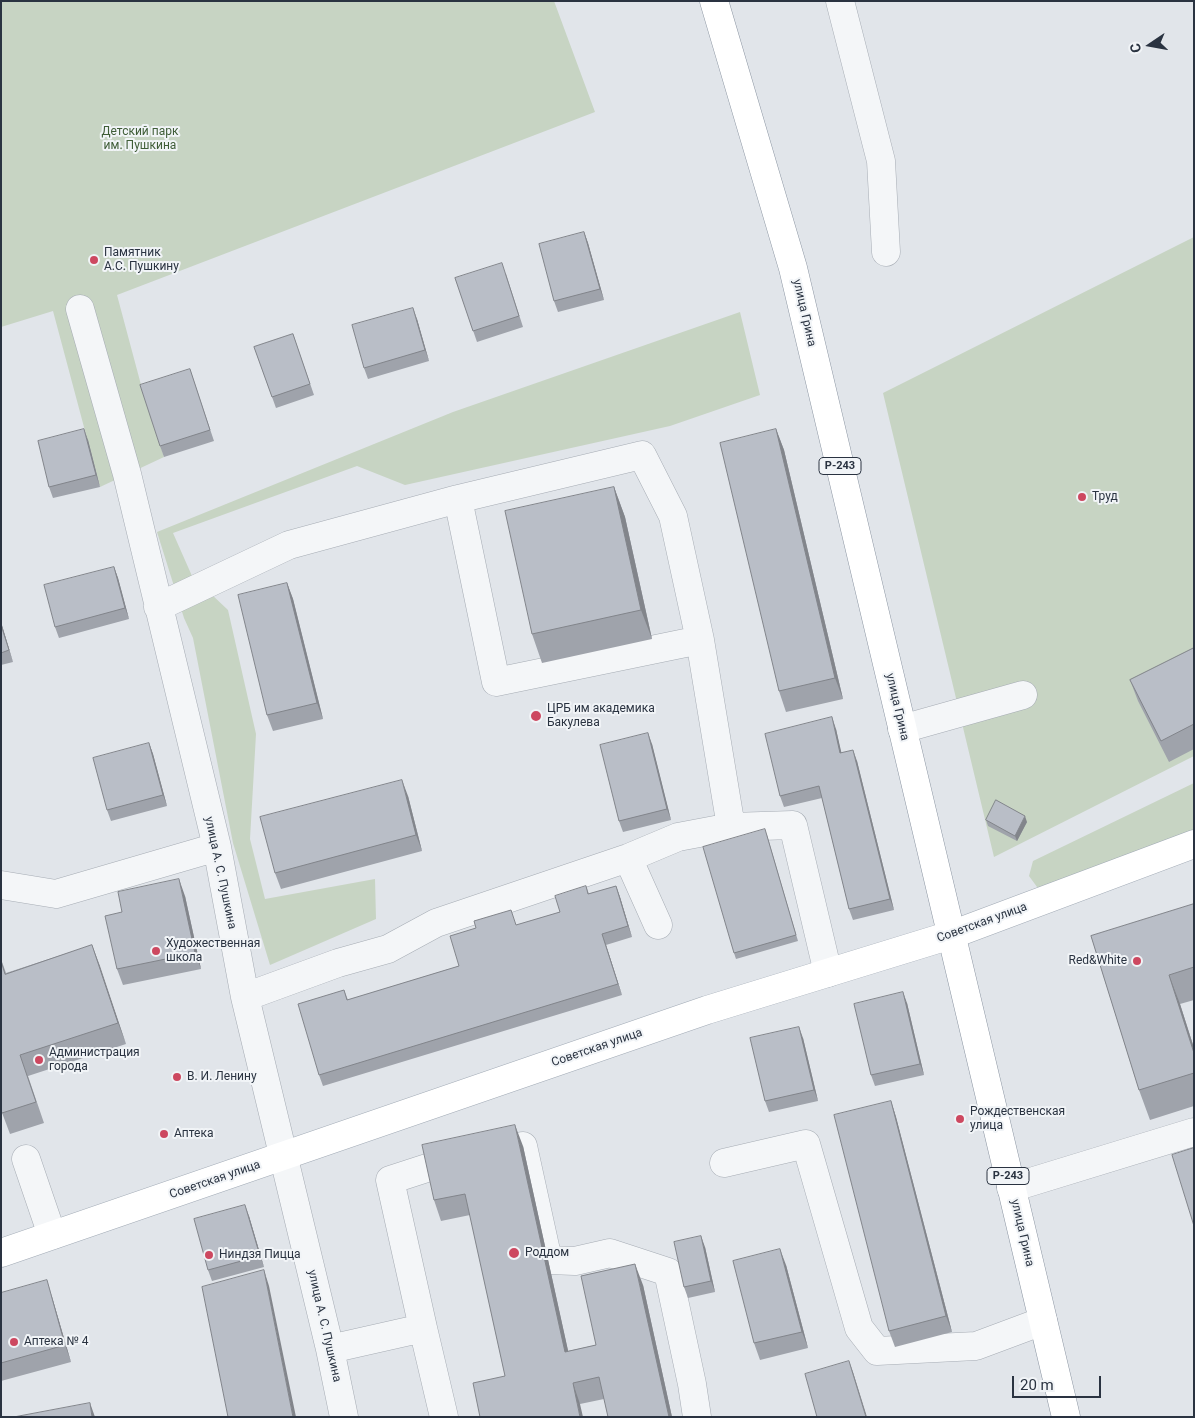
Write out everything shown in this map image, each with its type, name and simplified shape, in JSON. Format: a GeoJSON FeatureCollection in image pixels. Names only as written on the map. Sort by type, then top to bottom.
{"type":"FeatureCollection","features":[{"type":"Feature","properties":{"kind":"main road","name":"улица Грина"},"geometry":{"type":"LineString","coordinates":[[714,1],[793,268],[1066,1417]]}},
{"type":"Feature","properties":{"kind":"main road","name":"Советская улица"},"geometry":{"type":"LineString","coordinates":[[1,1252],[283,1157],[707,1010],[951,935],[1194,844]]}},
{"type":"Feature","properties":{"kind":"street"},"geometry":{"type":"LineString","coordinates":[[840,1],[881,161],[886,252]]}},
{"type":"Feature","properties":{"kind":"street","name":"улица А. С. Пушкина"},"geometry":{"type":"LineString","coordinates":[[80,309],[134,505],[216,847],[245,997],[330,1349],[344,1417]]}},
{"type":"Feature","properties":{"kind":"street"},"geometry":{"type":"LineString","coordinates":[[158,606],[288,545],[458,499],[642,455],[673,516],[700,640],[731,827]]}},
{"type":"Feature","properties":{"kind":"street"},"geometry":{"type":"LineString","coordinates":[[458,499],[496,682],[700,640]]}},
{"type":"Feature","properties":{"kind":"street"},"geometry":{"type":"LineString","coordinates":[[902,729],[1024,695]]}},
{"type":"Feature","properties":{"kind":"street"},"geometry":{"type":"LineString","coordinates":[[245,997],[338,963],[388,949],[436,923],[628,858],[678,837],[731,827],[793,826],[828,973]]}},
{"type":"Feature","properties":{"kind":"street"},"geometry":{"type":"LineString","coordinates":[[1,885],[56,894],[216,847]]}},
{"type":"Feature","properties":{"kind":"street"},"geometry":{"type":"LineString","coordinates":[[628,858],[658,925]]}},
{"type":"Feature","properties":{"kind":"street"},"geometry":{"type":"LineString","coordinates":[[1011,1188],[1194,1132]]}},
{"type":"Feature","properties":{"kind":"street"},"geometry":{"type":"LineString","coordinates":[[724,1163],[806,1144],[859,1328],[877,1351],[976,1346],[1043,1321]]}},
{"type":"Feature","properties":{"kind":"street"},"geometry":{"type":"LineString","coordinates":[[444,1417],[390,1180],[430,1166],[523,1146],[548,1260],[575,1261],[610,1253],[668,1272],[692,1384],[696,1417]]}},
{"type":"Feature","properties":{"kind":"street"},"geometry":{"type":"LineString","coordinates":[[26,1159],[52,1235]]}},
{"type":"Feature","properties":{"kind":"street"},"geometry":{"type":"LineString","coordinates":[[330,1349],[423,1328]]}},
{"type":"Feature","properties":{"kind":"green space","name":"Детский парк им. Пушкина"},"geometry":{"type":"Polygon","coordinates":[[[1,1],[554,1],[595,112],[117,295],[144,396],[164,457],[100,487],[53,311],[1,327],[1,1]]]}},
{"type":"Feature","properties":{"kind":"green space"},"geometry":{"type":"Polygon","coordinates":[[[1194,237],[1194,756],[994,857],[883,393],[1194,237]]]}},
{"type":"Feature","properties":{"kind":"green space"},"geometry":{"type":"Polygon","coordinates":[[[740,312],[760,395],[670,426],[405,485],[357,466],[173,533],[192,576],[228,610],[256,734],[250,839],[265,899],[375,879],[376,919],[270,965],[233,843],[193,638],[184,618],[157,532],[453,412],[740,312]]]}},
{"type":"Feature","properties":{"kind":"green space"},"geometry":{"type":"Polygon","coordinates":[[[1194,783],[1194,833],[1040,891],[1029,876],[1033,861],[1194,783]]]}},
{"type":"Feature","properties":{"kind":"building"},"geometry":{"type":"Polygon","coordinates":[[[584,232],[600,289],[554,301],[539,244],[584,232]]]}},
{"type":"Feature","properties":{"kind":"building"},"geometry":{"type":"Polygon","coordinates":[[[502,263],[519,316],[473,331],[455,278],[502,263]]]}},
{"type":"Feature","properties":{"kind":"building"},"geometry":{"type":"Polygon","coordinates":[[[413,308],[425,350],[364,368],[352,325],[413,308]]]}},
{"type":"Feature","properties":{"kind":"building"},"geometry":{"type":"Polygon","coordinates":[[[293,334],[310,384],[272,397],[254,347],[293,334]]]}},
{"type":"Feature","properties":{"kind":"building"},"geometry":{"type":"Polygon","coordinates":[[[190,369],[210,430],[160,446],[140,385],[190,369]]]}},
{"type":"Feature","properties":{"kind":"building"},"geometry":{"type":"Polygon","coordinates":[[[84,429],[96,475],[49,487],[38,441],[84,429]]]}},
{"type":"Feature","properties":{"kind":"building"},"geometry":{"type":"Polygon","coordinates":[[[776,429],[835,678],[779,691],[720,443],[776,429]]]}},
{"type":"Feature","properties":{"kind":"building"},"geometry":{"type":"Polygon","coordinates":[[[614,487],[641,610],[532,634],[505,511],[614,487]]]}},
{"type":"Feature","properties":{"kind":"building"},"geometry":{"type":"Polygon","coordinates":[[[114,567],[125,608],[55,627],[44,585],[114,567]]]}},
{"type":"Feature","properties":{"kind":"building"},"geometry":{"type":"Polygon","coordinates":[[[287,583],[317,703],[267,715],[238,595],[287,583]]]}},
{"type":"Feature","properties":{"kind":"building"},"geometry":{"type":"Polygon","coordinates":[[[1,625],[9,650],[1,653],[1,625]]]}},
{"type":"Feature","properties":{"kind":"building"},"geometry":{"type":"Polygon","coordinates":[[[1194,648],[1194,724],[1161,741],[1130,680],[1194,648]]]}},
{"type":"Feature","properties":{"kind":"building"},"geometry":{"type":"Polygon","coordinates":[[[832,717],[840,753],[853,750],[890,899],[849,909],[819,786],[780,796],[765,734],[832,717]]]}},
{"type":"Feature","properties":{"kind":"building"},"geometry":{"type":"Polygon","coordinates":[[[648,733],[667,809],[619,821],[600,745],[648,733]]]}},
{"type":"Feature","properties":{"kind":"building"},"geometry":{"type":"Polygon","coordinates":[[[149,743],[163,795],[107,810],[93,758],[149,743]]]}},
{"type":"Feature","properties":{"kind":"building"},"geometry":{"type":"Polygon","coordinates":[[[402,780],[416,835],[275,873],[260,817],[402,780]]]}},
{"type":"Feature","properties":{"kind":"building"},"geometry":{"type":"Polygon","coordinates":[[[996,800],[1025,816],[1015,836],[986,820],[996,800]]]}},
{"type":"Feature","properties":{"kind":"building"},"geometry":{"type":"Polygon","coordinates":[[[765,829],[796,935],[734,953],[703,847],[765,829]]]}},
{"type":"Feature","properties":{"kind":"building","name":"Художественная школа"},"geometry":{"type":"Polygon","coordinates":[[[179,879],[195,953],[117,969],[105,916],[122,912],[118,892],[179,879]]]}},
{"type":"Feature","properties":{"kind":"building"},"geometry":{"type":"Polygon","coordinates":[[[586,886],[588,894],[616,886],[628,926],[602,934],[618,984],[319,1075],[298,1004],[344,990],[347,1000],[459,966],[450,936],[476,928],[474,921],[511,910],[516,925],[560,912],[555,896],[586,886]]]}},
{"type":"Feature","properties":{"kind":"building"},"geometry":{"type":"Polygon","coordinates":[[[1194,904],[1194,967],[1169,975],[1194,1053],[1194,1073],[1139,1090],[1091,936],[1194,904]]]}},
{"type":"Feature","properties":{"kind":"building","name":"Администрация города"},"geometry":{"type":"Polygon","coordinates":[[[92,945],[118,1023],[20,1055],[36,1102],[2,1113],[1,961],[5,974],[92,945]]]}},
{"type":"Feature","properties":{"kind":"building"},"geometry":{"type":"Polygon","coordinates":[[[903,992],[920,1064],[871,1075],[854,1004],[903,992]]]}},
{"type":"Feature","properties":{"kind":"building"},"geometry":{"type":"Polygon","coordinates":[[[799,1027],[814,1090],[765,1101],[750,1038],[799,1027]]]}},
{"type":"Feature","properties":{"kind":"building"},"geometry":{"type":"Polygon","coordinates":[[[891,1101],[946,1316],[889,1331],[834,1115],[891,1101]]]}},
{"type":"Feature","properties":{"kind":"building","name":"Роддом"},"geometry":{"type":"Polygon","coordinates":[[[515,1125],[565,1352],[596,1345],[581,1276],[635,1264],[669,1417],[608,1417],[599,1377],[573,1383],[580,1417],[480,1417],[473,1383],[505,1376],[465,1194],[434,1200],[422,1145],[515,1125]]]}},
{"type":"Feature","properties":{"kind":"building"},"geometry":{"type":"Polygon","coordinates":[[[1194,1148],[1194,1226],[1172,1155],[1194,1148]]]}},
{"type":"Feature","properties":{"kind":"building"},"geometry":{"type":"Polygon","coordinates":[[[245,1205],[260,1256],[208,1270],[194,1219],[245,1205]]]}},
{"type":"Feature","properties":{"kind":"building"},"geometry":{"type":"Polygon","coordinates":[[[701,1236],[711,1281],[684,1287],[674,1242],[701,1236]]]}},
{"type":"Feature","properties":{"kind":"building"},"geometry":{"type":"Polygon","coordinates":[[[780,1249],[802,1332],[754,1343],[733,1261],[780,1249]]]}},
{"type":"Feature","properties":{"kind":"building"},"geometry":{"type":"Polygon","coordinates":[[[264,1270],[293,1417],[228,1417],[202,1287],[264,1270]]]}},
{"type":"Feature","properties":{"kind":"building"},"geometry":{"type":"Polygon","coordinates":[[[47,1280],[65,1345],[1,1363],[1,1293],[47,1280]]]}},
{"type":"Feature","properties":{"kind":"building"},"geometry":{"type":"Polygon","coordinates":[[[849,1361],[866,1417],[817,1417],[805,1374],[849,1361]]]}},
{"type":"Feature","properties":{"kind":"building"},"geometry":{"type":"Polygon","coordinates":[[[90,1403],[92,1417],[14,1417],[90,1403]]]}},
{"type":"Feature","properties":{"kind":"place","name":"Памятник А.С. Пушкину"},"geometry":{"type":"Point","coordinates":[94,260]}},
{"type":"Feature","properties":{"kind":"place","name":"Труд"},"geometry":{"type":"Point","coordinates":[1082,497]}},
{"type":"Feature","properties":{"kind":"place","name":"ЦРБ им академика Бакулева"},"geometry":{"type":"Point","coordinates":[536,716]}},
{"type":"Feature","properties":{"kind":"place","name":"Художественная школа"},"geometry":{"type":"Point","coordinates":[156,951]}},
{"type":"Feature","properties":{"kind":"place","name":"Red&White"},"geometry":{"type":"Point","coordinates":[1137,961]}},
{"type":"Feature","properties":{"kind":"place","name":"Администрация города"},"geometry":{"type":"Point","coordinates":[39,1060]}},
{"type":"Feature","properties":{"kind":"place","name":"В. И. Ленину"},"geometry":{"type":"Point","coordinates":[177,1077]}},
{"type":"Feature","properties":{"kind":"place","name":"Рождественская улица"},"geometry":{"type":"Point","coordinates":[960,1119]}},
{"type":"Feature","properties":{"kind":"place","name":"Аптека"},"geometry":{"type":"Point","coordinates":[164,1134]}},
{"type":"Feature","properties":{"kind":"place","name":"Роддом"},"geometry":{"type":"Point","coordinates":[514,1253]}},
{"type":"Feature","properties":{"kind":"place","name":"Ниндзя Пицца"},"geometry":{"type":"Point","coordinates":[209,1255]}},
{"type":"Feature","properties":{"kind":"place","name":"Аптека № 4"},"geometry":{"type":"Point","coordinates":[14,1342]}}]}
